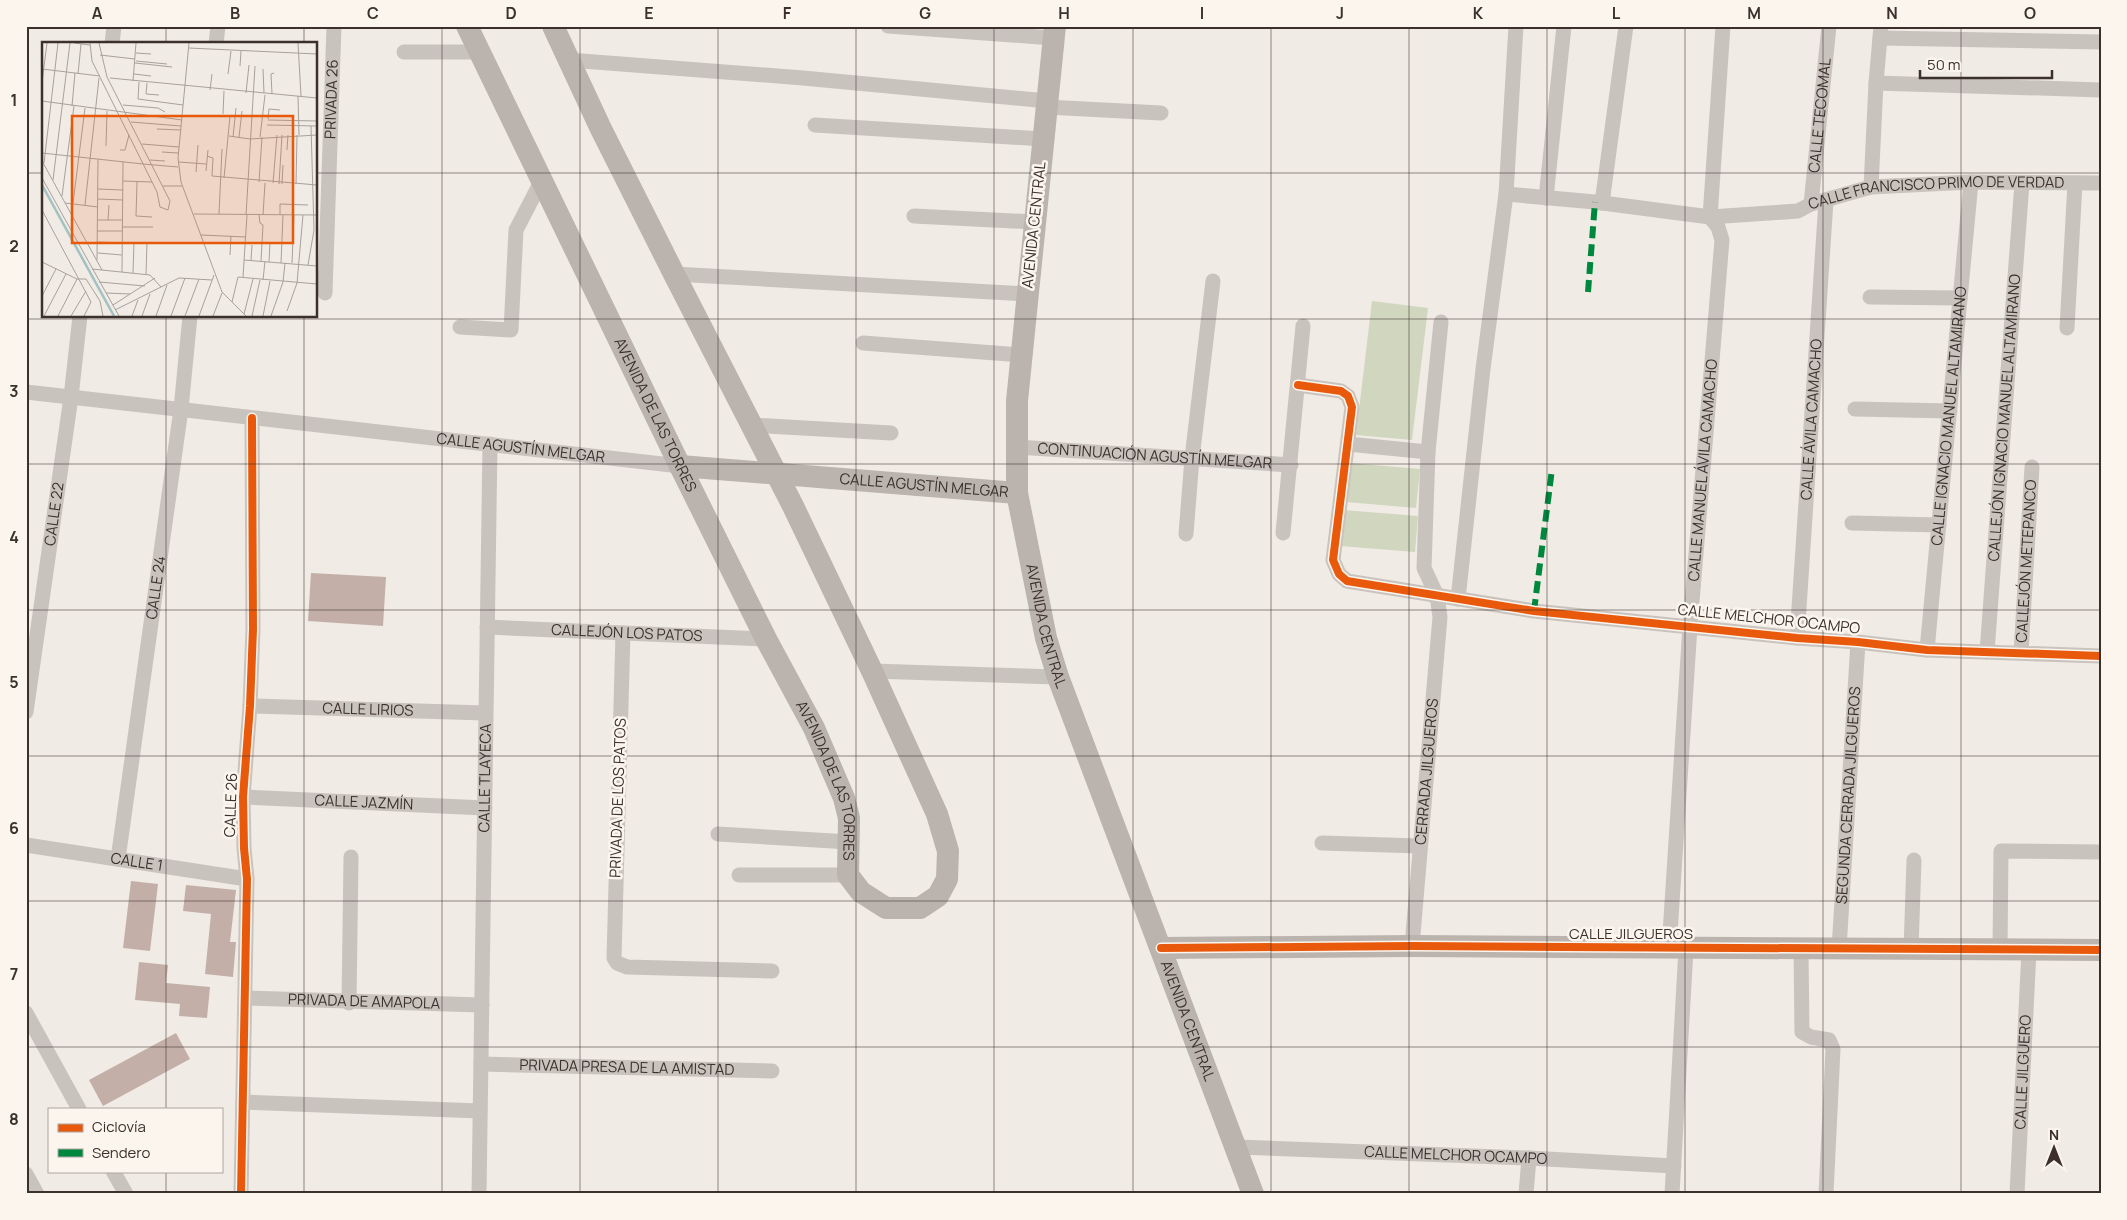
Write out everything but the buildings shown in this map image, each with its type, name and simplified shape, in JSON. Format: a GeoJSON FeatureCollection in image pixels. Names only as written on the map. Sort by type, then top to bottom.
{"type":"FeatureCollection","features":[{"type":"Feature","properties":{"kind":"main road","name":"AVENIDA DE LAS TORRES"},"geometry":{"type":"LineString","coordinates":[[467,26],[680,466],[766,639],[814,728],[844,798],[849,818],[848,875],[861,892],[886,908],[920,908],[938,896],[947,879],[948,851],[937,814],[872,671],[777,474],[601,129],[553,26]]}},
{"type":"Feature","properties":{"kind":"main road","name":"AVENIDA CENTRAL"},"geometry":{"type":"LineString","coordinates":[[1054,32],[1017,401],[1017,492],[1046,638],[1058,677],[1254,1194]]}},
{"type":"Feature","properties":{"kind":"main road","name":"CALLE AGUSTÍN MELGAR"},"geometry":{"type":"LineString","coordinates":[[680,466],[1017,492]]}},
{"type":"Feature","properties":{"kind":"main road","name":"CALLE JILGUEROS"},"geometry":{"type":"LineString","coordinates":[[1160,948],[1412,946],[1839,950],[2101,950]]}},
{"type":"Feature","properties":{"kind":"street"},"geometry":{"type":"LineString","coordinates":[[112,42],[114,26]]}},
{"type":"Feature","properties":{"kind":"street"},"geometry":{"type":"LineString","coordinates":[[216,42],[218,26]]}},
{"type":"Feature","properties":{"kind":"street","name":"PRIVADA 26"},"geometry":{"type":"LineString","coordinates":[[325,293],[334,26]]}},
{"type":"Feature","properties":{"kind":"street"},"geometry":{"type":"LineString","coordinates":[[888,26],[1054,32]]}},
{"type":"Feature","properties":{"kind":"street"},"geometry":{"type":"LineString","coordinates":[[1458,600],[1483,369],[1506,194],[1516,26]]}},
{"type":"Feature","properties":{"kind":"street"},"geometry":{"type":"LineString","coordinates":[[1546,198],[1564,26]]}},
{"type":"Feature","properties":{"kind":"street"},"geometry":{"type":"LineString","coordinates":[[1602,203],[1626,26]]}},
{"type":"Feature","properties":{"kind":"street"},"geometry":{"type":"LineString","coordinates":[[1710,217],[1723,26]]}},
{"type":"Feature","properties":{"kind":"street","name":"CALLE TECOMAL"},"geometry":{"type":"LineString","coordinates":[[1818,203],[1829,26]]}},
{"type":"Feature","properties":{"kind":"street"},"geometry":{"type":"LineString","coordinates":[[1871,187],[1876,83],[1881,32],[2101,42]]}},
{"type":"Feature","properties":{"kind":"street"},"geometry":{"type":"LineString","coordinates":[[404,52],[480,52]]}},
{"type":"Feature","properties":{"kind":"street"},"geometry":{"type":"LineString","coordinates":[[569,60],[803,78],[1046,104],[1160,113]]}},
{"type":"Feature","properties":{"kind":"street"},"geometry":{"type":"LineString","coordinates":[[1876,83],[2101,90]]}},
{"type":"Feature","properties":{"kind":"street"},"geometry":{"type":"LineString","coordinates":[[815,125],[1043,139]]}},
{"type":"Feature","properties":{"kind":"street"},"geometry":{"type":"LineString","coordinates":[[460,327],[512,330],[516,230],[542,180]]}},
{"type":"Feature","properties":{"kind":"street","name":"CALLE FRANCISCO PRIMO DE VERDAD"},"geometry":{"type":"LineString","coordinates":[[1506,194],[1602,203],[1710,217],[1798,211],[1871,187],[1971,182],[2101,184]]}},
{"type":"Feature","properties":{"kind":"street","name":"CALLE IGNACIO MANUEL ALTAMIRANO"},"geometry":{"type":"LineString","coordinates":[[1927,650],[1971,182]]}},
{"type":"Feature","properties":{"kind":"street","name":"CALLEJÓN IGNACIO MANUEL ALTAMIRANO"},"geometry":{"type":"LineString","coordinates":[[1987,652],[2022,183]]}},
{"type":"Feature","properties":{"kind":"street"},"geometry":{"type":"LineString","coordinates":[[2068,328],[2075,183]]}},
{"type":"Feature","properties":{"kind":"street","name":"CALLE ÁVILA CAMACHO"},"geometry":{"type":"LineString","coordinates":[[1797,638],[1818,203]]}},
{"type":"Feature","properties":{"kind":"street"},"geometry":{"type":"LineString","coordinates":[[914,216],[1035,222]]}},
{"type":"Feature","properties":{"kind":"street","name":"CALLE MANUEL ÁVILA CAMACHO"},"geometry":{"type":"LineString","coordinates":[[1672,1194],[1678,949],[1690,626],[1722,240],[1718,226],[1710,217]]}},
{"type":"Feature","properties":{"kind":"street"},"geometry":{"type":"LineString","coordinates":[[674,274],[1028,294]]}},
{"type":"Feature","properties":{"kind":"street"},"geometry":{"type":"LineString","coordinates":[[1186,534],[1192,458],[1213,281]]}},
{"type":"Feature","properties":{"kind":"street"},"geometry":{"type":"LineString","coordinates":[[1870,297],[1960,298]]}},
{"type":"Feature","properties":{"kind":"street","name":"CALLE 22"},"geometry":{"type":"LineString","coordinates":[[26,712],[71,397],[80,318]]}},
{"type":"Feature","properties":{"kind":"street","name":"CALLE 24"},"geometry":{"type":"LineString","coordinates":[[118,859],[181,409],[190,318]]}},
{"type":"Feature","properties":{"kind":"street","name":"CERRADA JILGUEROS"},"geometry":{"type":"LineString","coordinates":[[1412,946],[1440,617],[1436,596],[1424,568],[1428,452],[1441,322]]}},
{"type":"Feature","properties":{"kind":"street"},"geometry":{"type":"LineString","coordinates":[[1283,533],[1303,326]]}},
{"type":"Feature","properties":{"kind":"street"},"geometry":{"type":"LineString","coordinates":[[863,343],[1022,355]]}},
{"type":"Feature","properties":{"kind":"street","name":"CALLE MELCHOR OCAMPO"},"geometry":{"type":"LineString","coordinates":[[1298,385],[1341,391],[1348,396],[1352,407],[1333,560],[1339,574],[1347,581],[1534,611],[1797,638],[1858,642],[1927,650],[2101,656]]}},
{"type":"Feature","properties":{"kind":"street","name":"CALLE AGUSTÍN MELGAR"},"geometry":{"type":"LineString","coordinates":[[26,392],[680,466]]}},
{"type":"Feature","properties":{"kind":"street"},"geometry":{"type":"LineString","coordinates":[[1854,409],[1950,411]]}},
{"type":"Feature","properties":{"kind":"street","name":"CALLE 26"},"geometry":{"type":"LineString","coordinates":[[241,1194],[248,879],[244,848],[243,798],[250,706],[253,629],[252,418]]}},
{"type":"Feature","properties":{"kind":"street"},"geometry":{"type":"LineString","coordinates":[[751,425],[891,433]]}},
{"type":"Feature","properties":{"kind":"street","name":"CALLE TLAYECA"},"geometry":{"type":"LineString","coordinates":[[479,1194],[490,444]]}},
{"type":"Feature","properties":{"kind":"street"},"geometry":{"type":"LineString","coordinates":[[1348,444],[1428,452]]}},
{"type":"Feature","properties":{"kind":"street","name":"CONTINUACIÓN AGUSTÍN MELGAR"},"geometry":{"type":"LineString","coordinates":[[1017,446],[1291,465]]}},
{"type":"Feature","properties":{"kind":"street","name":"CALLEJÓN METEPANCO"},"geometry":{"type":"LineString","coordinates":[[2021,653],[2032,467]]}},
{"type":"Feature","properties":{"kind":"street"},"geometry":{"type":"LineString","coordinates":[[1852,523],[1939,525]]}},
{"type":"Feature","properties":{"kind":"street","name":"CALLEJÓN LOS PATOS"},"geometry":{"type":"LineString","coordinates":[[487,627],[766,639]]}},
{"type":"Feature","properties":{"kind":"street","name":"PRIVADA DE LOS PATOS"},"geometry":{"type":"LineString","coordinates":[[623,633],[614,952],[617,963],[627,967],[772,971]]}},
{"type":"Feature","properties":{"kind":"street","name":"SEGUNDA CERRADA JILGUEROS"},"geometry":{"type":"LineString","coordinates":[[1839,950],[1858,642]]}},
{"type":"Feature","properties":{"kind":"street"},"geometry":{"type":"LineString","coordinates":[[872,671],[1058,677]]}},
{"type":"Feature","properties":{"kind":"street","name":"CALLE LIRIOS"},"geometry":{"type":"LineString","coordinates":[[250,706],[485,713]]}},
{"type":"Feature","properties":{"kind":"street","name":"CALLE JAZMÍN"},"geometry":{"type":"LineString","coordinates":[[243,798],[485,808]]}},
{"type":"Feature","properties":{"kind":"street"},"geometry":{"type":"LineString","coordinates":[[718,834],[849,842]]}},
{"type":"Feature","properties":{"kind":"street"},"geometry":{"type":"LineString","coordinates":[[1322,843],[1420,846]]}},
{"type":"Feature","properties":{"kind":"street","name":"CALLE 1"},"geometry":{"type":"LineString","coordinates":[[26,845],[248,879]]}},
{"type":"Feature","properties":{"kind":"street"},"geometry":{"type":"LineString","coordinates":[[2000,950],[2001,851],[2101,852]]}},
{"type":"Feature","properties":{"kind":"street"},"geometry":{"type":"LineString","coordinates":[[349,1002],[351,857]]}},
{"type":"Feature","properties":{"kind":"street"},"geometry":{"type":"LineString","coordinates":[[1911,950],[1914,860]]}},
{"type":"Feature","properties":{"kind":"street"},"geometry":{"type":"LineString","coordinates":[[739,874],[848,875]]}},
{"type":"Feature","properties":{"kind":"street"},"geometry":{"type":"LineString","coordinates":[[1801,949],[1802,1032],[1811,1037],[1829,1040],[1833,1049],[1826,1194]]}},
{"type":"Feature","properties":{"kind":"street","name":"CALLE JILGUERO"},"geometry":{"type":"LineString","coordinates":[[2016,1194],[2029,950]]}},
{"type":"Feature","properties":{"kind":"street","name":"PRIVADA DE AMAPOLA"},"geometry":{"type":"LineString","coordinates":[[245,998],[482,1005]]}},
{"type":"Feature","properties":{"kind":"street"},"geometry":{"type":"LineString","coordinates":[[26,1013],[78,1108]]}},
{"type":"Feature","properties":{"kind":"street","name":"PRIVADA PRESA DE LA AMISTAD"},"geometry":{"type":"LineString","coordinates":[[481,1064],[772,1071]]}},
{"type":"Feature","properties":{"kind":"street"},"geometry":{"type":"LineString","coordinates":[[243,1102],[480,1111]]}},
{"type":"Feature","properties":{"kind":"street","name":"CALLE MELCHOR OCAMPO"},"geometry":{"type":"LineString","coordinates":[[1236,1147],[1529,1158],[1674,1166]]}},
{"type":"Feature","properties":{"kind":"street"},"geometry":{"type":"LineString","coordinates":[[1526,1194],[1529,1158]]}},
{"type":"Feature","properties":{"kind":"street"},"geometry":{"type":"LineString","coordinates":[[114,1172],[126,1194]]}},
{"type":"Feature","properties":{"kind":"street"},"geometry":{"type":"LineString","coordinates":[[26,1174],[37,1194]]}},
{"type":"Feature","properties":{"kind":"green space"},"geometry":{"type":"Polygon","coordinates":[[[1372,301],[1428,308],[1412,440],[1356,435],[1372,301]]]}},
{"type":"Feature","properties":{"kind":"green space"},"geometry":{"type":"Polygon","coordinates":[[[1350,463],[1420,469],[1416,508],[1346,502],[1350,463]]]}},
{"type":"Feature","properties":{"kind":"green space"},"geometry":{"type":"Polygon","coordinates":[[[1343,510],[1418,516],[1415,552],[1340,546],[1343,510]]]}},
{"type":"Feature","properties":{"kind":"marked path"},"geometry":{"type":"LineString","coordinates":[[1588,292],[1595,202]]}},
{"type":"Feature","properties":{"kind":"marked path"},"geometry":{"type":"LineString","coordinates":[[1534,611],[1552,469]]}},
{"type":"Feature","properties":{"kind":"cycle path"},"geometry":{"type":"LineString","coordinates":[[1298,385],[1341,391],[1348,396],[1352,407],[1333,560],[1339,574],[1347,581],[1534,611],[1797,638],[1858,642],[1927,650],[2101,656]]}},
{"type":"Feature","properties":{"kind":"cycle path"},"geometry":{"type":"LineString","coordinates":[[241,1194],[247,879],[243,797],[250,706],[253,629],[252,418]]}},
{"type":"Feature","properties":{"kind":"cycle path"},"geometry":{"type":"LineString","coordinates":[[1161,948],[1412,946],[2101,950]]}}]}
